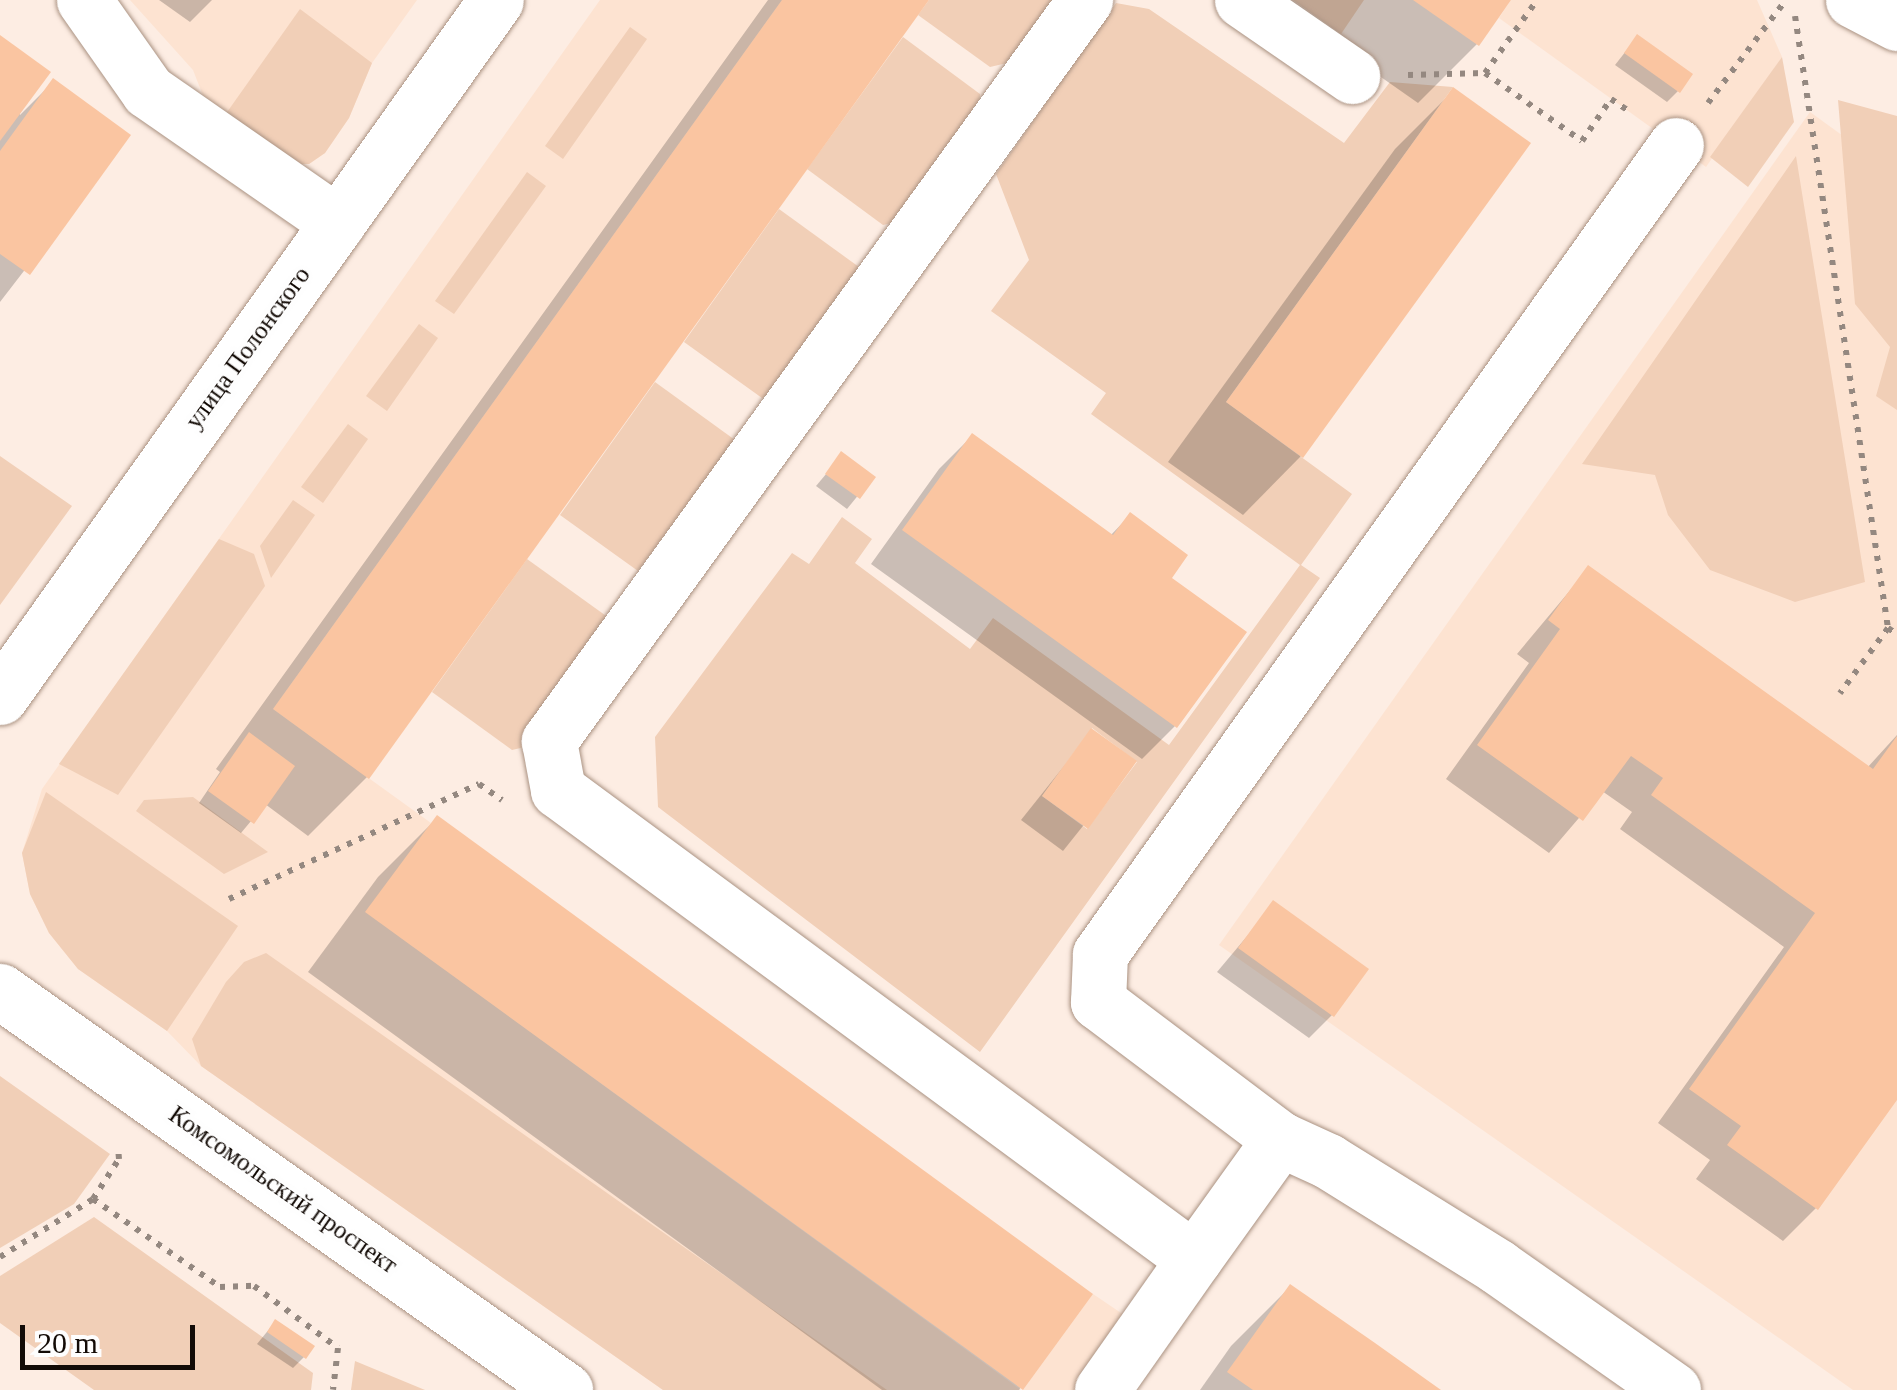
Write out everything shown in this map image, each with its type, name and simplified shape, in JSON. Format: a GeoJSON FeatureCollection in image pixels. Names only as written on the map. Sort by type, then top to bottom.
{"type":"FeatureCollection","features":[{"type":"Feature","properties":{"kind":"main road"},"geometry":{"type":"LineString","coordinates":[[84,0],[148,92],[338,222]]}},
{"type":"Feature","properties":{"kind":"main road","name":"улица Полонского"},"geometry":{"type":"LineString","coordinates":[[0,697],[496,0]]}},
{"type":"Feature","properties":{"kind":"main road"},"geometry":{"type":"LineString","coordinates":[[1085,0],[549,741],[558,790],[1194,1259]]}},
{"type":"Feature","properties":{"kind":"main road"},"geometry":{"type":"LineString","coordinates":[[1242,0],[1352,76]]}},
{"type":"Feature","properties":{"kind":"main road"},"geometry":{"type":"LineString","coordinates":[[1853,0],[1897,24]]}},
{"type":"Feature","properties":{"kind":"main road"},"geometry":{"type":"LineString","coordinates":[[1673,1390],[1498,1266],[1328,1161],[1280,1139],[1098,1002],[1100,954],[1676,145]]}},
{"type":"Feature","properties":{"kind":"main road","name":"Комсомольский проспект"},"geometry":{"type":"LineString","coordinates":[[0,991],[566,1390]]}},
{"type":"Feature","properties":{"kind":"main road"},"geometry":{"type":"LineString","coordinates":[[1102,1390],[1280,1139]]}},
{"type":"Feature","properties":{"kind":"path"},"geometry":{"type":"LineString","coordinates":[[1485,73],[1538,0]]}},
{"type":"Feature","properties":{"kind":"path"},"geometry":{"type":"LineString","coordinates":[[1676,145],[1789,0]]}},
{"type":"Feature","properties":{"kind":"path"},"geometry":{"type":"LineString","coordinates":[[1789,0],[1888,628],[1840,693]]}},
{"type":"Feature","properties":{"kind":"path"},"geometry":{"type":"LineString","coordinates":[[1352,76],[1485,73],[1582,141],[1612,99]]}},
{"type":"Feature","properties":{"kind":"path"},"geometry":{"type":"LineString","coordinates":[[1888,628],[1897,634]]}},
{"type":"Feature","properties":{"kind":"path"},"geometry":{"type":"LineString","coordinates":[[229,900],[479,784],[511,807]]}},
{"type":"Feature","properties":{"kind":"path"},"geometry":{"type":"LineString","coordinates":[[0,1257],[93,1199],[119,1159],[117,1131]]}},
{"type":"Feature","properties":{"kind":"path"},"geometry":{"type":"LineString","coordinates":[[93,1199],[220,1287],[254,1286],[338,1348],[333,1390]]}},
{"type":"Feature","properties":{"kind":"shaded area"},"geometry":{"type":"Polygon","coordinates":[[[130,0],[417,0],[372,63],[349,118],[325,153],[309,164],[207,106],[193,70],[130,0]]]}},
{"type":"Feature","properties":{"kind":"shaded area"},"geometry":{"type":"Polygon","coordinates":[[[600,0],[782,0],[273,709],[431,823],[366,912],[1021,1390],[663,1390],[201,1066],[167,1031],[78,969],[49,933],[30,894],[22,853],[42,789],[600,0]]]}},
{"type":"Feature","properties":{"kind":"shaded area"},"geometry":{"type":"Polygon","coordinates":[[[929,0],[1053,0],[1007,63],[990,67],[918,15],[929,0]]]}},
{"type":"Feature","properties":{"kind":"shaded area"},"geometry":{"type":"Polygon","coordinates":[[[1293,0],[1364,0],[1341,34],[1293,0]]]}},
{"type":"Feature","properties":{"kind":"shaded area"},"geometry":{"type":"Polygon","coordinates":[[[1511,0],[1757,0],[1782,57],[1706,167],[1499,18],[1511,0]]]}},
{"type":"Feature","properties":{"kind":"shaded area"},"geometry":{"type":"Polygon","coordinates":[[[1116,3],[1149,9],[1344,143],[1390,82],[1453,87],[1226,402],[1352,494],[1301,565],[1320,578],[980,1052],[658,807],[655,737],[792,553],[809,564],[842,517],[872,539],[855,563],[970,649],[993,618],[1169,745],[1300,565],[1091,414],[1106,393],[991,311],[1029,260],[996,174],[1116,3]],[[1092,728],[1042,796],[1087,829],[1137,762],[1092,728]]]}},
{"type":"Feature","properties":{"kind":"shaded area"},"geometry":{"type":"Polygon","coordinates":[[[300,9],[372,63],[349,118],[325,153],[309,164],[290,164],[225,115],[300,9]]]}},
{"type":"Feature","properties":{"kind":"shaded area"},"geometry":{"type":"Polygon","coordinates":[[[630,27],[647,39],[563,159],[545,146],[630,27]]]}},
{"type":"Feature","properties":{"kind":"shaded area"},"geometry":{"type":"Polygon","coordinates":[[[903,37],[980,94],[979,114],[901,221],[883,225],[807,169],[903,37]]]}},
{"type":"Feature","properties":{"kind":"shaded area"},"geometry":{"type":"Polygon","coordinates":[[[1782,57],[1794,122],[1748,187],[1710,157],[1782,57]]]}},
{"type":"Feature","properties":{"kind":"shaded area"},"geometry":{"type":"Polygon","coordinates":[[[1838,100],[1897,116],[1897,410],[1876,396],[1890,347],[1855,304],[1838,100]]]}},
{"type":"Feature","properties":{"kind":"shaded area"},"geometry":{"type":"Polygon","coordinates":[[[1810,112],[1897,175],[1897,1390],[1853,1390],[1219,945],[1810,112]]]}},
{"type":"Feature","properties":{"kind":"shaded area"},"geometry":{"type":"Polygon","coordinates":[[[1796,156],[1865,582],[1795,602],[1710,570],[1668,515],[1655,475],[1582,464],[1796,156]]]}},
{"type":"Feature","properties":{"kind":"shaded area"},"geometry":{"type":"Polygon","coordinates":[[[527,172],[546,186],[454,314],[435,301],[527,172]]]}},
{"type":"Feature","properties":{"kind":"shaded area"},"geometry":{"type":"Polygon","coordinates":[[[779,209],[859,267],[781,395],[762,398],[684,342],[779,209]]]}},
{"type":"Feature","properties":{"kind":"shaded area"},"geometry":{"type":"Polygon","coordinates":[[[419,324],[438,338],[387,411],[366,396],[419,324]]]}},
{"type":"Feature","properties":{"kind":"shaded area"},"geometry":{"type":"Polygon","coordinates":[[[655,382],[735,440],[638,571],[560,515],[655,382]]]}},
{"type":"Feature","properties":{"kind":"shaded area"},"geometry":{"type":"Polygon","coordinates":[[[348,424],[368,439],[323,503],[301,487],[348,424]]]}},
{"type":"Feature","properties":{"kind":"shaded area"},"geometry":{"type":"Polygon","coordinates":[[[0,456],[72,506],[0,605],[0,456]]]}},
{"type":"Feature","properties":{"kind":"shaded area"},"geometry":{"type":"Polygon","coordinates":[[[293,500],[315,515],[271,578],[260,546],[293,500]]]}},
{"type":"Feature","properties":{"kind":"shaded area"},"geometry":{"type":"Polygon","coordinates":[[[219,539],[254,554],[265,586],[118,795],[59,764],[219,539]]]}},
{"type":"Feature","properties":{"kind":"shaded area"},"geometry":{"type":"Polygon","coordinates":[[[527,559],[609,618],[529,746],[512,750],[432,692],[527,559]]]}},
{"type":"Feature","properties":{"kind":"shaded area"},"geometry":{"type":"Polygon","coordinates":[[[46,792],[238,926],[167,1031],[78,969],[49,933],[30,894],[22,853],[46,792]]]}},
{"type":"Feature","properties":{"kind":"shaded area"},"geometry":{"type":"Polygon","coordinates":[[[193,797],[268,852],[224,874],[136,811],[144,800],[193,797]]]}},
{"type":"Feature","properties":{"kind":"shaded area"},"geometry":{"type":"Polygon","coordinates":[[[266,953],[887,1390],[663,1390],[201,1066],[192,1039],[226,982],[244,962],[266,953]]]}},
{"type":"Feature","properties":{"kind":"shaded area"},"geometry":{"type":"Polygon","coordinates":[[[0,1076],[110,1154],[74,1204],[0,1248],[0,1076]]]}},
{"type":"Feature","properties":{"kind":"shaded area"},"geometry":{"type":"Polygon","coordinates":[[[94,1217],[313,1373],[311,1390],[94,1390],[0,1323],[0,1276],[94,1217]]]}},
{"type":"Feature","properties":{"kind":"shaded area"},"geometry":{"type":"Polygon","coordinates":[[[1093,1294],[1127,1317],[1075,1390],[1023,1390],[1093,1294]]]}},
{"type":"Feature","properties":{"kind":"shaded area"},"geometry":{"type":"Polygon","coordinates":[[[355,1361],[425,1390],[351,1390],[355,1361]]]}},
{"type":"Feature","properties":{"kind":"building"},"geometry":{"type":"Polygon","coordinates":[[[782,0],[929,0],[369,779],[273,709],[782,0]]]}},
{"type":"Feature","properties":{"kind":"building"},"geometry":{"type":"Polygon","coordinates":[[[1413,0],[1511,0],[1479,46],[1413,0]]]}},
{"type":"Feature","properties":{"kind":"building"},"geometry":{"type":"Polygon","coordinates":[[[1637,34],[1693,74],[1680,93],[1624,53],[1637,34]]]}},
{"type":"Feature","properties":{"kind":"building"},"geometry":{"type":"Polygon","coordinates":[[[0,35],[51,72],[0,141],[0,35]]]}},
{"type":"Feature","properties":{"kind":"building"},"geometry":{"type":"Polygon","coordinates":[[[53,78],[131,135],[30,275],[0,254],[0,151],[53,78]]]}},
{"type":"Feature","properties":{"kind":"building"},"geometry":{"type":"Polygon","coordinates":[[[1453,87],[1531,143],[1303,458],[1226,402],[1453,87]]]}},
{"type":"Feature","properties":{"kind":"building"},"geometry":{"type":"Polygon","coordinates":[[[972,433],[1113,535],[1130,512],[1188,555],[1172,578],[1247,632],[1177,728],[902,530],[972,433]]]}},
{"type":"Feature","properties":{"kind":"building"},"geometry":{"type":"Polygon","coordinates":[[[841,451],[876,477],[860,499],[825,474],[841,451]]]}},
{"type":"Feature","properties":{"kind":"building"},"geometry":{"type":"Polygon","coordinates":[[[1588,565],[1873,769],[1897,736],[1897,1100],[1818,1210],[1727,1145],[1741,1126],[1689,1089],[1815,913],[1651,795],[1663,778],[1631,756],[1583,821],[1477,745],[1560,629],[1548,620],[1588,565]]]}},
{"type":"Feature","properties":{"kind":"building"},"geometry":{"type":"Polygon","coordinates":[[[1091,728],[1137,761],[1088,829],[1042,796],[1091,728]]]}},
{"type":"Feature","properties":{"kind":"building"},"geometry":{"type":"Polygon","coordinates":[[[249,732],[295,766],[254,824],[208,791],[249,732]]]}},
{"type":"Feature","properties":{"kind":"building"},"geometry":{"type":"Polygon","coordinates":[[[437,815],[1093,1294],[1023,1390],[365,912],[437,815]]]}},
{"type":"Feature","properties":{"kind":"building"},"geometry":{"type":"Polygon","coordinates":[[[1273,900],[1369,969],[1334,1017],[1238,948],[1273,900]]]}},
{"type":"Feature","properties":{"kind":"building"},"geometry":{"type":"Polygon","coordinates":[[[1290,1284],[1441,1390],[1253,1390],[1227,1372],[1290,1284]]]}},
{"type":"Feature","properties":{"kind":"building"},"geometry":{"type":"Polygon","coordinates":[[[275,1319],[315,1346],[306,1359],[267,1332],[275,1319]]]}}]}
